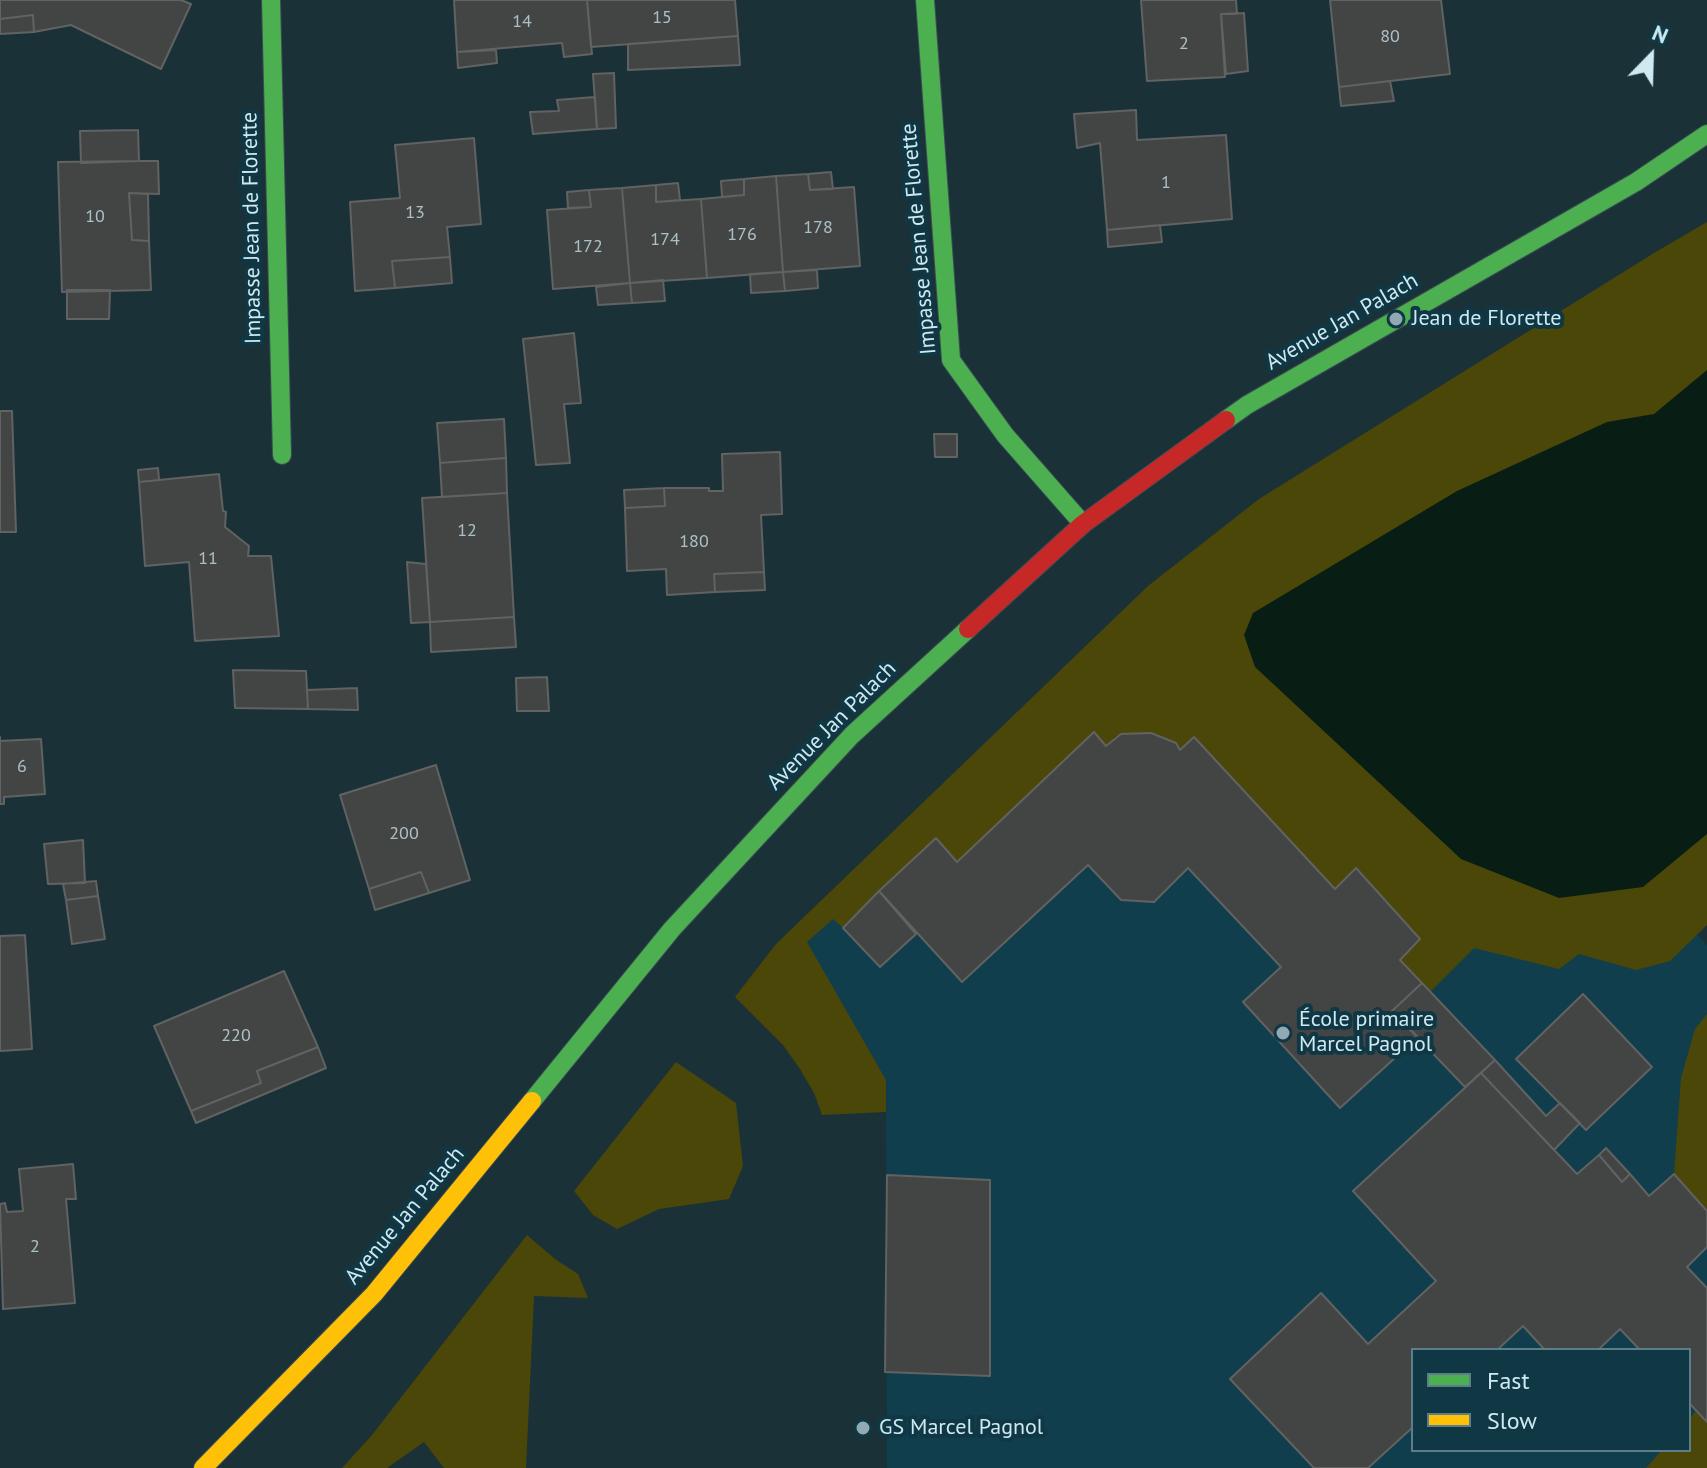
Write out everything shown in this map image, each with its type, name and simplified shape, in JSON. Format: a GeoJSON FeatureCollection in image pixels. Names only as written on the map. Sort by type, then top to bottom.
{"type":"FeatureCollection","features":[{"type":"Feature","properties":{"kind":"street","name":"Impasse Jean de Florette"},"geometry":{"type":"LineString","coordinates":[[271,0],[282,455]]}},
{"type":"Feature","properties":{"kind":"street","name":"Impasse Jean de Florette"},"geometry":{"type":"LineString","coordinates":[[925,0],[951,360],[1005,435],[1083,524]]}},
{"type":"Feature","properties":{"kind":"street","name":"Avenue Jan Palach"},"geometry":{"type":"LineString","coordinates":[[203,1468],[374,1294],[672,929],[852,735],[1083,524],[1247,405],[1636,182],[1707,134]]}},
{"type":"Feature","properties":{"kind":"street","name":"Avenue Jan Palach"},"geometry":{"type":"LineString","coordinates":[[1636,182],[1678,175]]}},
{"type":"Feature","properties":{"kind":"shaded area"},"geometry":{"type":"Polygon","coordinates":[[[1707,222],[1707,925],[1670,961],[1636,970],[1579,954],[1559,969],[1474,948],[1431,991],[1400,960],[1420,939],[1357,868],[1335,889],[1180,750],[1176,743],[1151,733],[1125,734],[1116,736],[1106,746],[1094,732],[957,862],[936,838],[843,928],[833,919],[807,942],[886,1080],[886,1112],[822,1115],[814,1093],[783,1045],[735,997],[776,944],[1148,586],[1259,499],[1707,222]]]}},
{"type":"Feature","properties":{"kind":"shaded area"},"geometry":{"type":"Polygon","coordinates":[[[1707,370],[1707,834],[1643,887],[1559,898],[1461,859],[1255,667],[1244,635],[1253,613],[1457,491],[1607,422],[1654,414],[1707,370]]]}},
{"type":"Feature","properties":{"kind":"shaded area","name":"École primaire Marcel Pagnol"},"geometry":{"type":"Polygon","coordinates":[[[1062,683],[1674,910],[1707,945],[1707,1468],[887,1468],[886,1080],[806,942],[833,918],[843,928],[1062,683]]]}},
{"type":"Feature","properties":{"kind":"shaded area"},"geometry":{"type":"Polygon","coordinates":[[[1707,1014],[1707,1211],[1674,1174],[1681,1078],[1695,1029],[1707,1014]]]}},
{"type":"Feature","properties":{"kind":"shaded area"},"geometry":{"type":"Polygon","coordinates":[[[676,1062],[736,1103],[743,1166],[729,1199],[659,1209],[617,1229],[593,1215],[574,1191],[676,1062]]]}},
{"type":"Feature","properties":{"kind":"shaded area"},"geometry":{"type":"Polygon","coordinates":[[[527,1235],[578,1274],[588,1298],[534,1296],[526,1468],[444,1468],[424,1442],[387,1468],[342,1468],[372,1435],[527,1235]]]}},
{"type":"Feature","properties":{"kind":"shaded area"},"geometry":{"type":"Polygon","coordinates":[[[1696,1411],[1707,1422],[1707,1468],[1646,1468],[1660,1452],[1691,1452],[1691,1417],[1696,1411]]]}},
{"type":"Feature","properties":{"kind":"building"},"geometry":{"type":"Polygon","coordinates":[[[0,0],[181,0],[191,4],[161,69],[71,25],[34,32],[33,15],[0,19],[0,0]]]}},
{"type":"Feature","properties":{"kind":"building"},"geometry":{"type":"Polygon","coordinates":[[[454,0],[587,0],[592,54],[564,57],[562,43],[457,52],[454,0]]]}},
{"type":"Feature","properties":{"kind":"building"},"geometry":{"type":"Polygon","coordinates":[[[587,0],[735,0],[738,36],[591,47],[587,0]]]}},
{"type":"Feature","properties":{"kind":"building"},"geometry":{"type":"Polygon","coordinates":[[[1141,0],[1236,0],[1237,14],[1221,14],[1225,77],[1147,81],[1141,0]]]}},
{"type":"Feature","properties":{"kind":"building"},"geometry":{"type":"Polygon","coordinates":[[[1330,0],[1441,0],[1450,74],[1339,87],[1330,0]]]}},
{"type":"Feature","properties":{"kind":"building"},"geometry":{"type":"Polygon","coordinates":[[[1244,13],[1248,71],[1226,74],[1221,14],[1244,13]]]}},
{"type":"Feature","properties":{"kind":"building"},"geometry":{"type":"Polygon","coordinates":[[[33,15],[34,32],[0,34],[0,19],[33,15]]]}},
{"type":"Feature","properties":{"kind":"building"},"geometry":{"type":"Polygon","coordinates":[[[738,36],[740,65],[628,70],[628,44],[738,36]]]}},
{"type":"Feature","properties":{"kind":"building"},"geometry":{"type":"Polygon","coordinates":[[[496,50],[497,63],[458,68],[457,52],[496,50]]]}},
{"type":"Feature","properties":{"kind":"building"},"geometry":{"type":"Polygon","coordinates":[[[614,73],[616,128],[597,129],[593,74],[614,73]]]}},
{"type":"Feature","properties":{"kind":"building"},"geometry":{"type":"Polygon","coordinates":[[[1390,81],[1394,101],[1341,106],[1339,87],[1390,81]]]}},
{"type":"Feature","properties":{"kind":"building"},"geometry":{"type":"Polygon","coordinates":[[[595,97],[597,129],[533,134],[530,112],[559,111],[557,100],[595,97]]]}},
{"type":"Feature","properties":{"kind":"building"},"geometry":{"type":"Polygon","coordinates":[[[1136,110],[1137,140],[1226,135],[1232,219],[1107,230],[1100,143],[1077,148],[1074,114],[1136,110]]]}},
{"type":"Feature","properties":{"kind":"building"},"geometry":{"type":"Polygon","coordinates":[[[138,130],[139,161],[81,163],[80,131],[138,130]]]}},
{"type":"Feature","properties":{"kind":"building"},"geometry":{"type":"Polygon","coordinates":[[[474,138],[481,224],[447,227],[450,257],[392,261],[395,288],[355,291],[350,202],[400,198],[395,145],[474,138]]]}},
{"type":"Feature","properties":{"kind":"building"},"geometry":{"type":"Polygon","coordinates":[[[158,161],[159,194],[129,193],[132,240],[149,241],[151,290],[62,292],[58,162],[158,161]]]}},
{"type":"Feature","properties":{"kind":"building"},"geometry":{"type":"Polygon","coordinates":[[[831,172],[833,189],[810,190],[808,174],[831,172]]]}},
{"type":"Feature","properties":{"kind":"building"},"geometry":{"type":"Polygon","coordinates":[[[808,174],[810,190],[854,187],[860,266],[783,272],[776,176],[808,174]]]}},
{"type":"Feature","properties":{"kind":"building"},"geometry":{"type":"Polygon","coordinates":[[[776,176],[783,272],[707,278],[701,199],[744,195],[744,179],[776,176]]]}},
{"type":"Feature","properties":{"kind":"building"},"geometry":{"type":"Polygon","coordinates":[[[744,179],[744,195],[722,197],[721,181],[744,179]]]}},
{"type":"Feature","properties":{"kind":"building"},"geometry":{"type":"Polygon","coordinates":[[[678,183],[680,200],[656,202],[656,185],[678,183]]]}},
{"type":"Feature","properties":{"kind":"building"},"geometry":{"type":"Polygon","coordinates":[[[656,185],[656,202],[701,199],[707,278],[630,283],[622,188],[656,185]]]}},
{"type":"Feature","properties":{"kind":"building"},"geometry":{"type":"Polygon","coordinates":[[[622,188],[630,283],[553,289],[547,210],[591,207],[589,190],[622,188]]]}},
{"type":"Feature","properties":{"kind":"building"},"geometry":{"type":"Polygon","coordinates":[[[589,190],[591,207],[568,208],[567,192],[589,190]]]}},
{"type":"Feature","properties":{"kind":"building"},"geometry":{"type":"Polygon","coordinates":[[[129,193],[148,194],[149,241],[132,240],[129,193]]]}},
{"type":"Feature","properties":{"kind":"building"},"geometry":{"type":"Polygon","coordinates":[[[1160,225],[1162,242],[1108,247],[1107,230],[1160,225]]]}},
{"type":"Feature","properties":{"kind":"building"},"geometry":{"type":"Polygon","coordinates":[[[450,257],[452,283],[395,288],[392,261],[450,257]]]}},
{"type":"Feature","properties":{"kind":"building"},"geometry":{"type":"Polygon","coordinates":[[[817,270],[818,288],[785,291],[783,272],[817,270]]]}},
{"type":"Feature","properties":{"kind":"building"},"geometry":{"type":"Polygon","coordinates":[[[783,272],[785,291],[751,293],[750,274],[783,272]]]}},
{"type":"Feature","properties":{"kind":"building"},"geometry":{"type":"Polygon","coordinates":[[[663,280],[665,301],[632,303],[630,283],[663,280]]]}},
{"type":"Feature","properties":{"kind":"building"},"geometry":{"type":"Polygon","coordinates":[[[630,283],[632,303],[598,305],[596,287],[630,283]]]}},
{"type":"Feature","properties":{"kind":"building"},"geometry":{"type":"Polygon","coordinates":[[[67,290],[110,290],[109,319],[67,319],[67,290]]]}},
{"type":"Feature","properties":{"kind":"building"},"geometry":{"type":"Polygon","coordinates":[[[574,333],[581,403],[564,404],[570,463],[536,465],[523,339],[574,333]]]}},
{"type":"Feature","properties":{"kind":"building"},"geometry":{"type":"Polygon","coordinates":[[[0,411],[12,411],[16,532],[0,532],[0,411]]]}},
{"type":"Feature","properties":{"kind":"building"},"geometry":{"type":"Polygon","coordinates":[[[504,419],[506,458],[440,463],[437,423],[504,419]]]}},
{"type":"Feature","properties":{"kind":"building"},"geometry":{"type":"Polygon","coordinates":[[[934,434],[957,434],[957,457],[935,457],[934,434]]]}},
{"type":"Feature","properties":{"kind":"building"},"geometry":{"type":"Polygon","coordinates":[[[780,452],[782,514],[761,515],[764,572],[714,574],[715,592],[667,595],[666,569],[627,571],[625,508],[665,506],[664,488],[723,491],[722,454],[780,452]]]}},
{"type":"Feature","properties":{"kind":"building"},"geometry":{"type":"Polygon","coordinates":[[[506,458],[507,493],[442,497],[440,463],[506,458]]]}},
{"type":"Feature","properties":{"kind":"building"},"geometry":{"type":"Polygon","coordinates":[[[158,468],[159,480],[139,482],[138,470],[158,468]]]}},
{"type":"Feature","properties":{"kind":"building"},"geometry":{"type":"Polygon","coordinates":[[[219,474],[223,511],[226,512],[225,527],[249,546],[248,556],[271,556],[279,636],[195,641],[189,562],[145,566],[139,482],[219,474]]]}},
{"type":"Feature","properties":{"kind":"building"},"geometry":{"type":"Polygon","coordinates":[[[664,488],[665,506],[625,508],[624,490],[664,488]]]}},
{"type":"Feature","properties":{"kind":"building"},"geometry":{"type":"Polygon","coordinates":[[[507,493],[514,617],[430,622],[422,498],[507,493]]]}},
{"type":"Feature","properties":{"kind":"building"},"geometry":{"type":"Polygon","coordinates":[[[407,562],[426,564],[430,622],[411,623],[407,562]]]}},
{"type":"Feature","properties":{"kind":"building"},"geometry":{"type":"Polygon","coordinates":[[[764,572],[765,590],[715,592],[714,574],[764,572]]]}},
{"type":"Feature","properties":{"kind":"building"},"geometry":{"type":"Polygon","coordinates":[[[514,617],[516,647],[431,652],[430,622],[514,617]]]}},
{"type":"Feature","properties":{"kind":"building"},"geometry":{"type":"Polygon","coordinates":[[[233,670],[306,671],[308,709],[235,708],[233,670]]]}},
{"type":"Feature","properties":{"kind":"building"},"geometry":{"type":"Polygon","coordinates":[[[547,677],[549,711],[517,711],[516,678],[547,677]]]}},
{"type":"Feature","properties":{"kind":"building"},"geometry":{"type":"Polygon","coordinates":[[[357,688],[358,710],[308,709],[307,690],[357,688]]]}},
{"type":"Feature","properties":{"kind":"building"},"geometry":{"type":"Polygon","coordinates":[[[1094,732],[1106,746],[1121,734],[1151,733],[1176,743],[1180,750],[1194,737],[1335,889],[1356,868],[1420,939],[1400,960],[1422,983],[1392,1011],[1418,1037],[1340,1108],[1243,1002],[1281,967],[1188,868],[1154,902],[1121,900],[1088,865],[962,982],[879,891],[936,838],[957,862],[1094,732]]]}},
{"type":"Feature","properties":{"kind":"building"},"geometry":{"type":"Polygon","coordinates":[[[41,739],[45,794],[4,797],[4,804],[0,804],[0,741],[41,739]]]}},
{"type":"Feature","properties":{"kind":"building"},"geometry":{"type":"Polygon","coordinates":[[[436,765],[470,880],[429,893],[421,872],[369,889],[340,795],[436,765]]]}},
{"type":"Feature","properties":{"kind":"building"},"geometry":{"type":"Polygon","coordinates":[[[83,840],[85,883],[48,884],[44,844],[83,840]]]}},
{"type":"Feature","properties":{"kind":"building"},"geometry":{"type":"Polygon","coordinates":[[[421,872],[429,893],[375,910],[369,889],[421,872]]]}},
{"type":"Feature","properties":{"kind":"building"},"geometry":{"type":"Polygon","coordinates":[[[96,881],[98,896],[66,900],[63,884],[96,881]]]}},
{"type":"Feature","properties":{"kind":"building"},"geometry":{"type":"Polygon","coordinates":[[[879,891],[916,934],[880,967],[843,928],[879,891]]]}},
{"type":"Feature","properties":{"kind":"building"},"geometry":{"type":"Polygon","coordinates":[[[98,896],[105,939],[72,944],[66,900],[98,896]]]}},
{"type":"Feature","properties":{"kind":"building"},"geometry":{"type":"Polygon","coordinates":[[[25,935],[32,1049],[0,1051],[0,936],[25,935]]]}},
{"type":"Feature","properties":{"kind":"building"},"geometry":{"type":"Polygon","coordinates":[[[284,971],[318,1047],[257,1071],[261,1083],[191,1111],[154,1026],[284,971]]]}},
{"type":"Feature","properties":{"kind":"building"},"geometry":{"type":"Polygon","coordinates":[[[1422,983],[1495,1060],[1465,1087],[1392,1011],[1422,983]]]}},
{"type":"Feature","properties":{"kind":"building"},"geometry":{"type":"Polygon","coordinates":[[[1583,994],[1652,1067],[1586,1130],[1516,1059],[1583,994]]]}},
{"type":"Feature","properties":{"kind":"building"},"geometry":{"type":"Polygon","coordinates":[[[318,1047],[326,1068],[196,1123],[191,1111],[261,1083],[257,1071],[318,1047]]]}},
{"type":"Feature","properties":{"kind":"building"},"geometry":{"type":"Polygon","coordinates":[[[1495,1060],[1546,1116],[1560,1103],[1580,1123],[1554,1150],[1481,1073],[1495,1060]]]}},
{"type":"Feature","properties":{"kind":"building"},"geometry":{"type":"Polygon","coordinates":[[[1481,1073],[1577,1174],[1599,1155],[1622,1182],[1630,1174],[1649,1196],[1674,1174],[1707,1211],[1707,1247],[1687,1267],[1707,1288],[1707,1422],[1691,1405],[1691,1348],[1638,1348],[1620,1329],[1600,1348],[1543,1348],[1523,1326],[1499,1348],[1411,1348],[1411,1429],[1368,1468],[1314,1468],[1230,1379],[1321,1293],[1368,1344],[1436,1281],[1353,1191],[1481,1073]]]}},
{"type":"Feature","properties":{"kind":"building"},"geometry":{"type":"Polygon","coordinates":[[[1606,1148],[1630,1174],[1622,1182],[1599,1155],[1606,1148]]]}},
{"type":"Feature","properties":{"kind":"building"},"geometry":{"type":"Polygon","coordinates":[[[73,1164],[76,1199],[66,1199],[75,1303],[3,1309],[0,1204],[5,1203],[7,1212],[23,1211],[19,1169],[73,1164]]]}},
{"type":"Feature","properties":{"kind":"building"},"geometry":{"type":"Polygon","coordinates":[[[887,1175],[990,1180],[990,1376],[885,1372],[887,1175]]]}},
{"type":"Feature","properties":{"kind":"traffic: fast"},"geometry":{"type":"LineString","coordinates":[[271,0],[282,455]]}},
{"type":"Feature","properties":{"kind":"traffic: fast"},"geometry":{"type":"LineString","coordinates":[[925,0],[951,360],[1005,435],[1083,524]]}},
{"type":"Feature","properties":{"kind":"traffic: fast"},"geometry":{"type":"LineString","coordinates":[[1226,420],[1247,405],[1636,182],[1707,134]]}},
{"type":"Feature","properties":{"kind":"traffic: fast"},"geometry":{"type":"LineString","coordinates":[[532,1101],[672,929],[852,735],[968,629]]}},
{"type":"Feature","properties":{"kind":"traffic: slow"},"geometry":{"type":"LineString","coordinates":[[203,1468],[374,1294],[532,1101]]}},
{"type":"Feature","properties":{"kind":"traffic: jam"},"geometry":{"type":"LineString","coordinates":[[968,629],[1083,524],[1226,420]]}},
{"type":"Feature","properties":{"kind":"place","name":"Jean de Florette"},"geometry":{"type":"Point","coordinates":[1396,319]}},
{"type":"Feature","properties":{"kind":"place","name":"École primaire Marcel Pagnol"},"geometry":{"type":"Point","coordinates":[1283,1033]}},
{"type":"Feature","properties":{"kind":"place","name":"GS Marcel Pagnol"},"geometry":{"type":"Point","coordinates":[863,1428]}}]}
